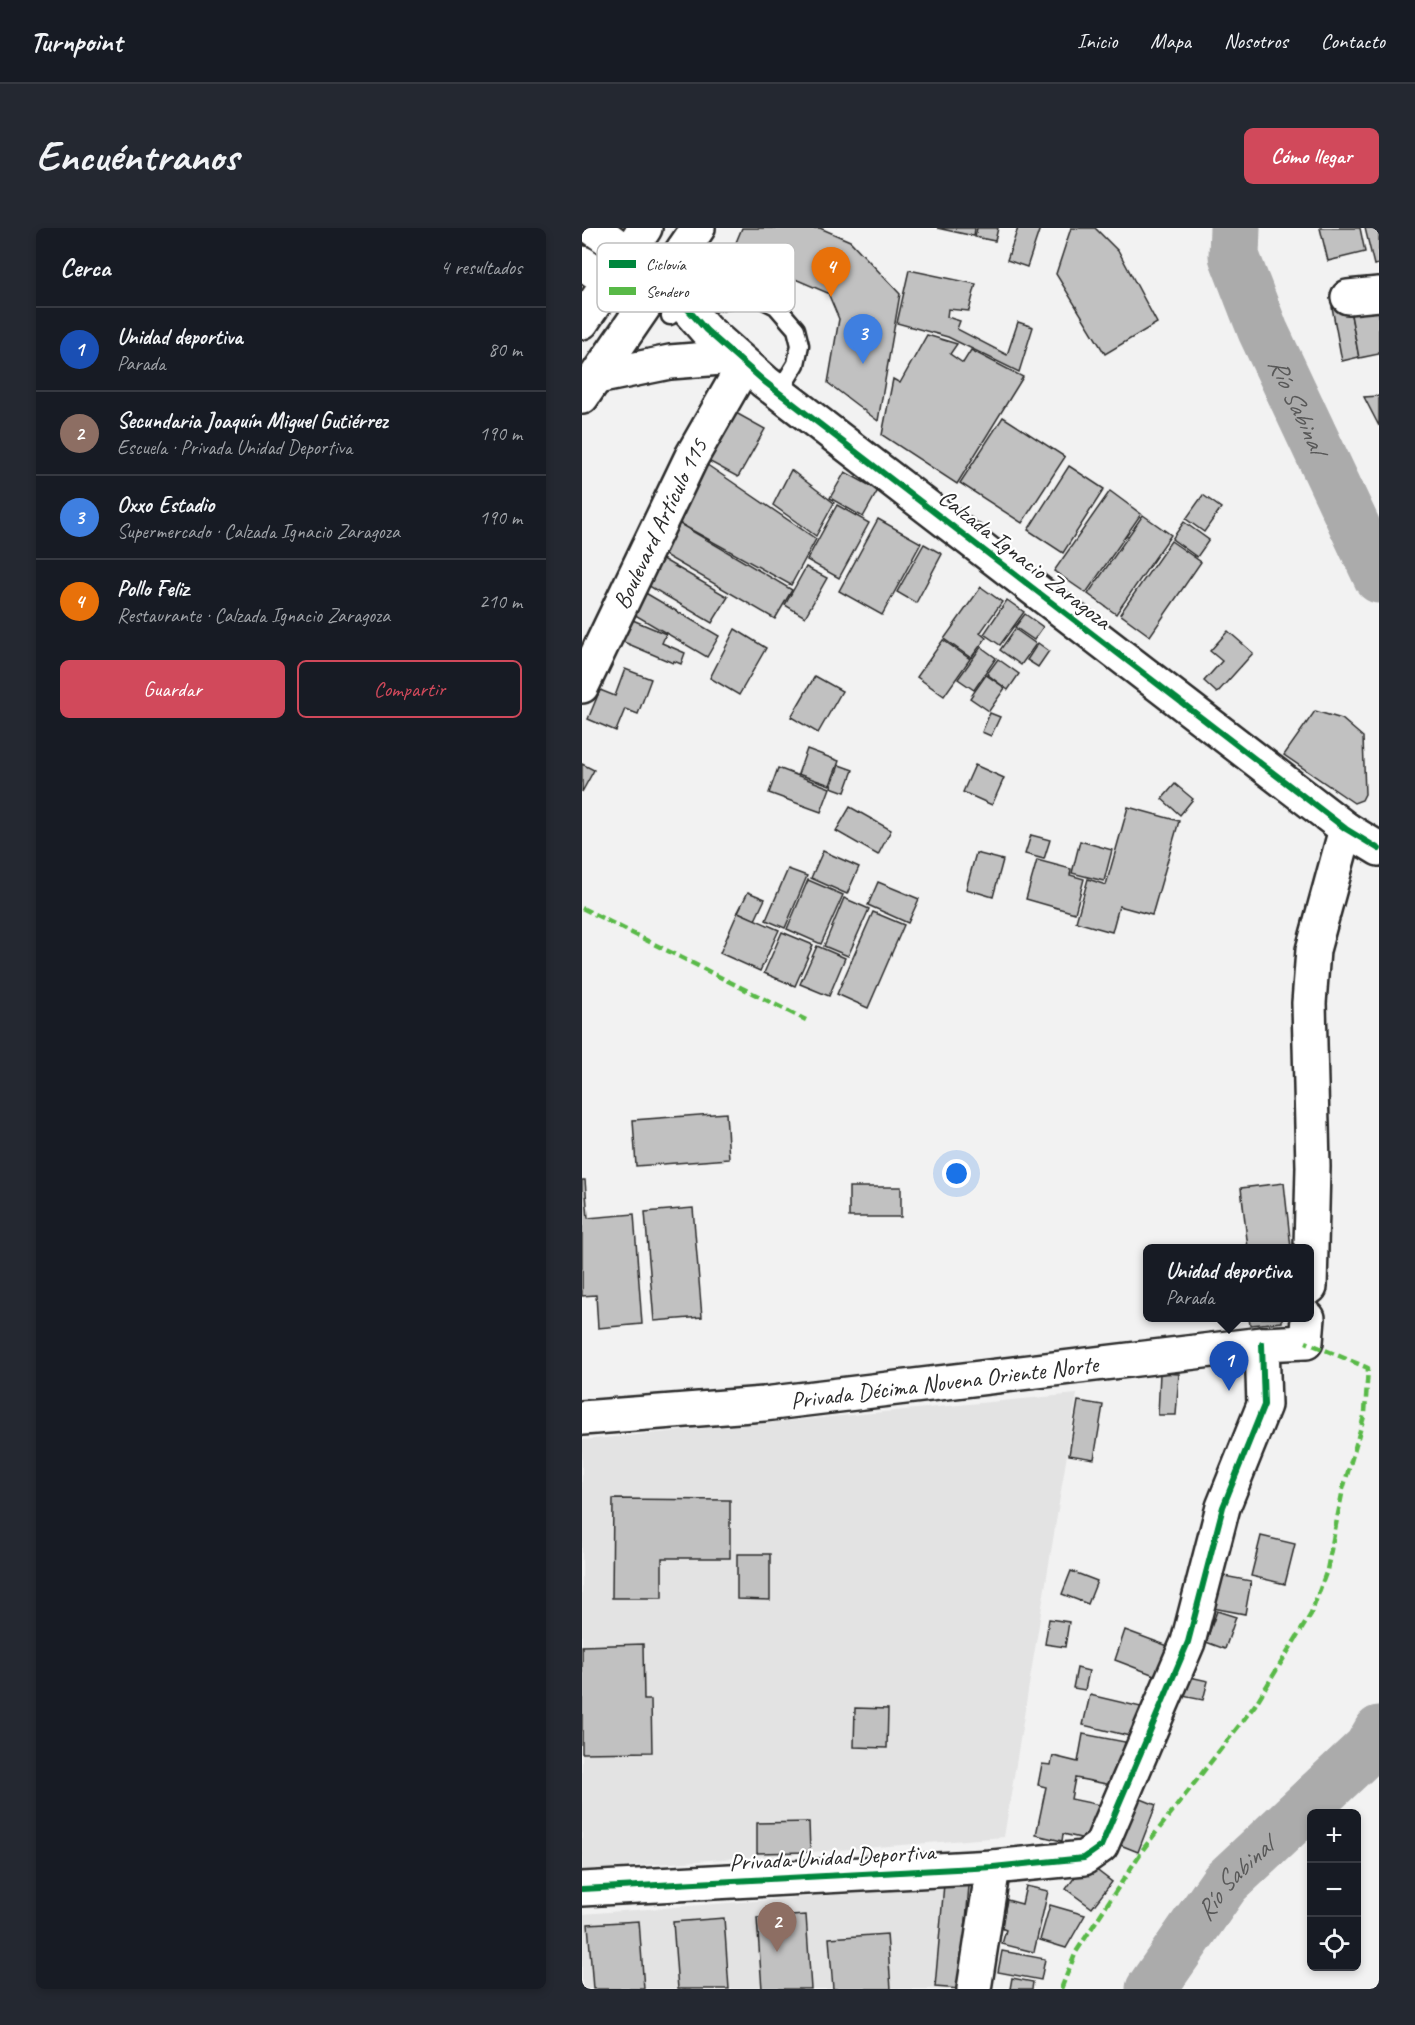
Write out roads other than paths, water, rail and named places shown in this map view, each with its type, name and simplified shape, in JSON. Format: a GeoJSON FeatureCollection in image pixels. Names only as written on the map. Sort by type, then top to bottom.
{"type":"FeatureCollection","features":[{"type":"Feature","properties":{"kind":"street"},"geometry":{"type":"LineString","coordinates":[[593,228],[637,240]]}},
{"type":"Feature","properties":{"kind":"street"},"geometry":{"type":"LineString","coordinates":[[691,243],[698,228]]}},
{"type":"Feature","properties":{"kind":"street"},"geometry":{"type":"LineString","coordinates":[[582,262],[597,272]]}},
{"type":"Feature","properties":{"kind":"street"},"geometry":{"type":"LineString","coordinates":[[582,322],[597,299]]}},
{"type":"Feature","properties":{"kind":"street"},"geometry":{"type":"LineString","coordinates":[[589,387],[654,312]]}},
{"type":"Feature","properties":{"kind":"street","name":"Calzada Ignacio Zaragoza"},"geometry":{"type":"LineString","coordinates":[[680,312],[706,330],[739,361],[1346,829],[1378,849]]}},
{"type":"Feature","properties":{"kind":"street"},"geometry":{"type":"LineString","coordinates":[[589,387],[670,362],[739,361]]}},
{"type":"Feature","properties":{"kind":"street","name":"Boulevard Artículo 115"},"geometry":{"type":"LineString","coordinates":[[582,686],[739,361]]}},
{"type":"Feature","properties":{"kind":"street"},"geometry":{"type":"LineString","coordinates":[[1311,1244],[1313,1167],[1309,1003],[1313,950],[1346,829]]}},
{"type":"Feature","properties":{"kind":"street","name":"Privada Décima Novena Oriente Norte"},"geometry":{"type":"LineString","coordinates":[[582,1418],[765,1404],[1262,1344],[1307,1330]]}},
{"type":"Feature","properties":{"kind":"street","name":"Privada Unidad Deportiva"},"geometry":{"type":"LineString","coordinates":[[582,1889],[993,1867],[1084,1858],[1101,1846],[1113,1823],[1188,1642],[1223,1507],[1264,1405],[1262,1344]]}},
{"type":"Feature","properties":{"kind":"street"},"geometry":{"type":"LineString","coordinates":[[974,1989],[993,1867]]}},
{"type":"Feature","properties":{"kind":"lane"},"geometry":{"type":"LineString","coordinates":[[779,392],[796,364],[800,345],[796,329],[781,312]]}},
{"type":"Feature","properties":{"kind":"waterway","name":"Río Sabinal"},"geometry":{"type":"LineString","coordinates":[[1235,228],[1234,256],[1263,331],[1379,578]]}},
{"type":"Feature","properties":{"kind":"waterway","name":"Río Sabinal"},"geometry":{"type":"LineString","coordinates":[[1151,1989],[1225,1883],[1369,1748],[1379,1731]]}},
{"type":"Feature","properties":{"kind":"place","name":"Pollo Feliz"},"geometry":{"type":"Point","coordinates":[831,297]}},
{"type":"Feature","properties":{"kind":"place","name":"Oxxo Estadio"},"geometry":{"type":"Point","coordinates":[863,364]}},
{"type":"Feature","properties":{"kind":"place","name":"Unidad deportiva"},"geometry":{"type":"Point","coordinates":[1229,1391]}},
{"type":"Feature","properties":{"kind":"place","name":"Secundaria Joaquín Miguel Gutiérrez"},"geometry":{"type":"Point","coordinates":[777,1952]}}]}
